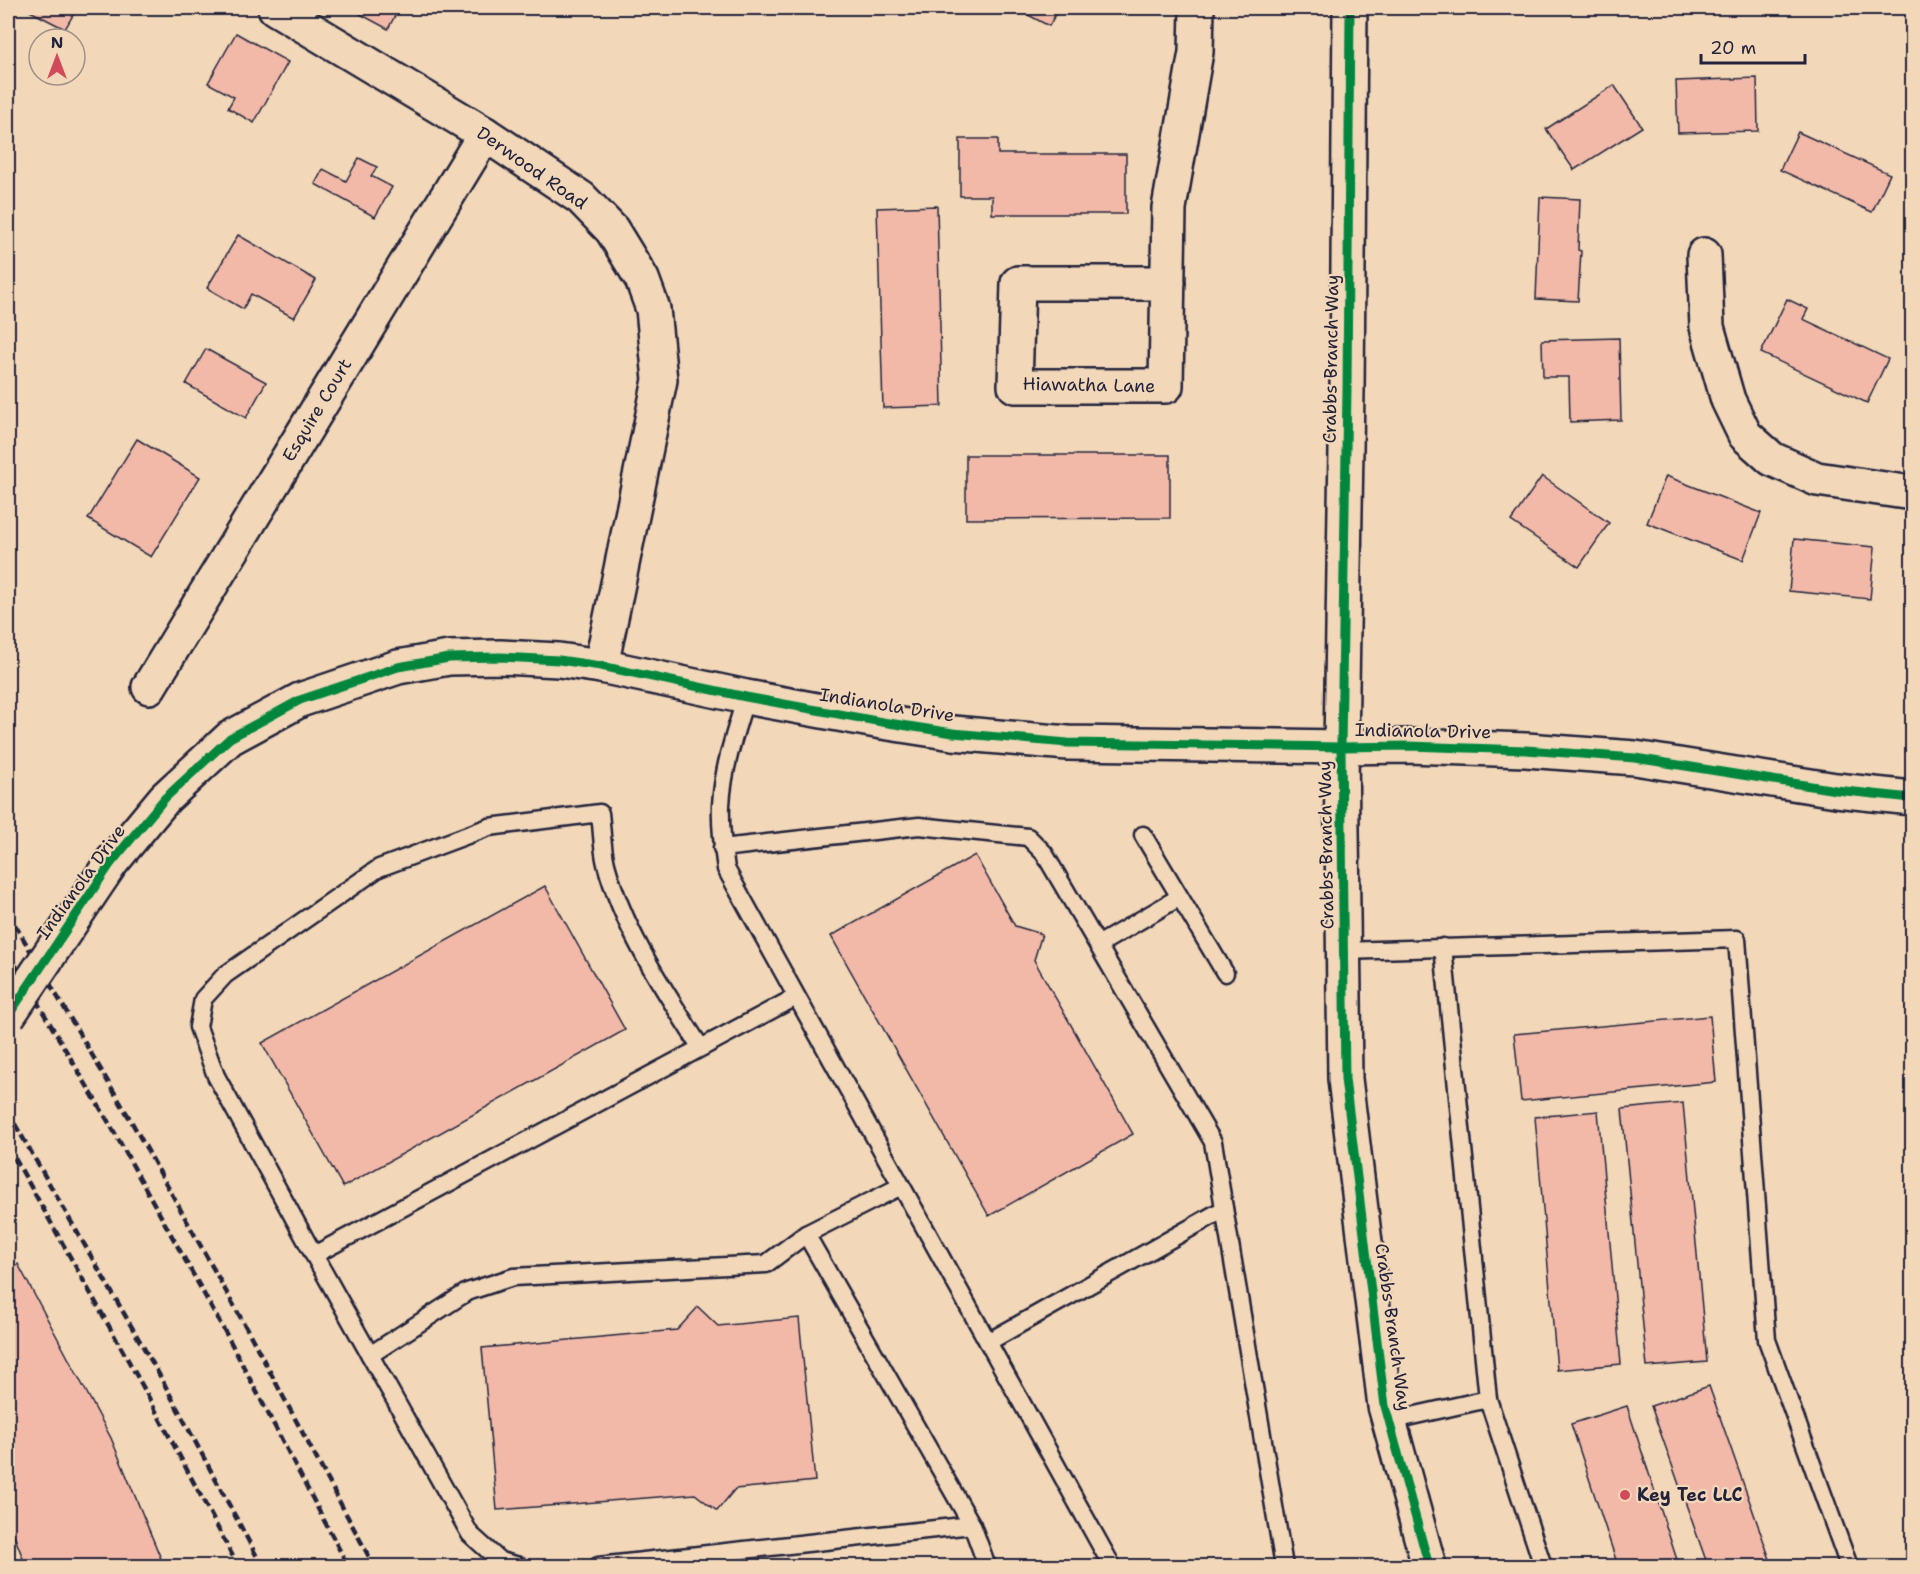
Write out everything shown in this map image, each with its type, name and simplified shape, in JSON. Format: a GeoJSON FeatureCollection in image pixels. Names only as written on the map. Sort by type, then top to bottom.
{"type":"FeatureCollection","features":[{"type":"Feature","properties":{"kind":"street","name":"Derwood Road"},"geometry":{"type":"LineString","coordinates":[[275,8],[485,134],[580,198],[612,230],[642,279],[653,309],[660,380],[601,666]]}},
{"type":"Feature","properties":{"kind":"street","name":"Hiawatha Lane"},"geometry":{"type":"LineString","coordinates":[[1168,283],[1018,283],[1015,386],[1166,386],[1168,283],[1169,208],[1196,52],[1197,8]]}},
{"type":"Feature","properties":{"kind":"street","name":"Crabbs Branch Way"},"geometry":{"type":"LineString","coordinates":[[1350,8],[1341,747],[1345,1079],[1385,1407],[1428,1566]]}},
{"type":"Feature","properties":{"kind":"street","name":"Esquire Court"},"geometry":{"type":"LineString","coordinates":[[149,687],[485,134]]}},
{"type":"Feature","properties":{"kind":"street"},"geometry":{"type":"LineString","coordinates":[[1704,255],[1707,327],[1728,400],[1745,435],[1772,459],[1817,479],[1912,493]]}},
{"type":"Feature","properties":{"kind":"street","name":"Indianola Drive"},"geometry":{"type":"LineString","coordinates":[[8,1016],[111,863],[165,798],[230,738],[300,700],[398,667],[448,658],[512,657],[560,660],[601,666],[882,723],[953,733],[1068,743],[1408,746],[1526,750],[1635,758],[1836,790],[1912,798]]}},
{"type":"Feature","properties":{"kind":"lane"},"geometry":{"type":"LineString","coordinates":[[746,697],[731,746],[721,805],[722,848],[726,869],[1112,1566]]}},
{"type":"Feature","properties":{"kind":"lane"},"geometry":{"type":"LineString","coordinates":[[519,1566],[500,1561],[470,1534],[314,1255],[216,1076],[198,1027],[203,999],[225,975],[378,868],[489,827],[600,813],[605,862],[625,921],[701,1048]]}},
{"type":"Feature","properties":{"kind":"lane"},"geometry":{"type":"LineString","coordinates":[[722,848],[919,826],[1028,837],[1044,853],[1213,1142],[1284,1566]]}},
{"type":"Feature","properties":{"kind":"lane"},"geometry":{"type":"LineString","coordinates":[[1143,836],[1225,973]]}},
{"type":"Feature","properties":{"kind":"lane"},"geometry":{"type":"LineString","coordinates":[[1098,945],[1179,898]]}},
{"type":"Feature","properties":{"kind":"lane"},"geometry":{"type":"LineString","coordinates":[[1343,951],[1737,939],[1767,1340],[1849,1566]]}},
{"type":"Feature","properties":{"kind":"lane"},"geometry":{"type":"LineString","coordinates":[[1443,947],[1488,1399],[1543,1566]]}},
{"type":"Feature","properties":{"kind":"lane"},"geometry":{"type":"LineString","coordinates":[[314,1255],[796,997]]}},
{"type":"Feature","properties":{"kind":"lane"},"geometry":{"type":"LineString","coordinates":[[370,1355],[467,1292],[513,1277],[766,1264],[806,1234],[901,1186]]}},
{"type":"Feature","properties":{"kind":"lane"},"geometry":{"type":"LineString","coordinates":[[988,1342],[1224,1209]]}},
{"type":"Feature","properties":{"kind":"lane"},"geometry":{"type":"LineString","coordinates":[[806,1234],[972,1525],[987,1566]]}},
{"type":"Feature","properties":{"kind":"lane"},"geometry":{"type":"LineString","coordinates":[[1389,1422],[1488,1399]]}},
{"type":"Feature","properties":{"kind":"lane"},"geometry":{"type":"LineString","coordinates":[[598,1566],[972,1525]]}},
{"type":"Feature","properties":{"kind":"building"},"geometry":{"type":"Polygon","coordinates":[[[24,8],[77,8],[66,27],[61,27],[24,8]]]}},
{"type":"Feature","properties":{"kind":"building"},"geometry":{"type":"Polygon","coordinates":[[[364,8],[399,8],[388,29],[360,14],[364,8]]]}},
{"type":"Feature","properties":{"kind":"building"},"geometry":{"type":"Polygon","coordinates":[[[1015,8],[1059,8],[1049,26],[1015,8]]]}},
{"type":"Feature","properties":{"kind":"building"},"geometry":{"type":"Polygon","coordinates":[[[236,33],[288,62],[254,123],[228,108],[234,97],[208,83],[236,33]]]}},
{"type":"Feature","properties":{"kind":"building"},"geometry":{"type":"Polygon","coordinates":[[[1757,78],[1758,131],[1678,133],[1676,81],[1757,78]]]}},
{"type":"Feature","properties":{"kind":"building"},"geometry":{"type":"Polygon","coordinates":[[[1614,85],[1642,127],[1574,170],[1546,129],[1614,85]]]}},
{"type":"Feature","properties":{"kind":"building"},"geometry":{"type":"Polygon","coordinates":[[[1798,132],[1890,174],[1872,212],[1780,170],[1798,132]]]}},
{"type":"Feature","properties":{"kind":"building"},"geometry":{"type":"Polygon","coordinates":[[[960,139],[998,139],[998,154],[1126,154],[1126,214],[992,214],[992,196],[960,196],[960,139]]]}},
{"type":"Feature","properties":{"kind":"building"},"geometry":{"type":"Polygon","coordinates":[[[359,158],[377,167],[371,176],[392,187],[375,217],[315,184],[323,169],[346,181],[359,158]]]}},
{"type":"Feature","properties":{"kind":"building"},"geometry":{"type":"Polygon","coordinates":[[[1540,197],[1580,199],[1578,250],[1581,251],[1578,301],[1536,299],[1540,197]]]}},
{"type":"Feature","properties":{"kind":"building"},"geometry":{"type":"Polygon","coordinates":[[[937,206],[942,406],[883,408],[877,208],[937,206]]]}},
{"type":"Feature","properties":{"kind":"building"},"geometry":{"type":"Polygon","coordinates":[[[238,235],[316,280],[294,318],[251,294],[243,309],[207,288],[238,235]]]}},
{"type":"Feature","properties":{"kind":"building"},"geometry":{"type":"Polygon","coordinates":[[[1787,299],[1808,309],[1803,319],[1888,359],[1867,403],[1761,353],[1787,299]]]}},
{"type":"Feature","properties":{"kind":"building"},"geometry":{"type":"Polygon","coordinates":[[[1619,338],[1621,420],[1570,422],[1569,377],[1543,377],[1542,340],[1619,338]]]}},
{"type":"Feature","properties":{"kind":"building"},"geometry":{"type":"Polygon","coordinates":[[[206,349],[266,382],[246,418],[186,384],[206,349]]]}},
{"type":"Feature","properties":{"kind":"building"},"geometry":{"type":"Polygon","coordinates":[[[137,439],[200,477],[151,557],[88,519],[137,439]]]}},
{"type":"Feature","properties":{"kind":"building"},"geometry":{"type":"Polygon","coordinates":[[[966,455],[1170,455],[1170,518],[966,519],[966,455]]]}},
{"type":"Feature","properties":{"kind":"building"},"geometry":{"type":"Polygon","coordinates":[[[1542,476],[1609,523],[1579,567],[1511,521],[1542,476]]]}},
{"type":"Feature","properties":{"kind":"building"},"geometry":{"type":"Polygon","coordinates":[[[1666,476],[1761,513],[1743,560],[1647,523],[1666,476]]]}},
{"type":"Feature","properties":{"kind":"building"},"geometry":{"type":"Polygon","coordinates":[[[1794,539],[1875,547],[1870,599],[1789,591],[1794,539]]]}},
{"type":"Feature","properties":{"kind":"building"},"geometry":{"type":"Polygon","coordinates":[[[975,855],[1015,926],[1042,934],[1034,960],[1133,1134],[989,1216],[831,936],[975,855]]]}},
{"type":"Feature","properties":{"kind":"building"},"geometry":{"type":"Polygon","coordinates":[[[545,886],[625,1030],[343,1187],[262,1043],[545,886]]]}},
{"type":"Feature","properties":{"kind":"building"},"geometry":{"type":"Polygon","coordinates":[[[1710,1016],[1716,1082],[1521,1101],[1514,1034],[1710,1016]]]}},
{"type":"Feature","properties":{"kind":"building"},"geometry":{"type":"Polygon","coordinates":[[[1683,1103],[1707,1362],[1647,1367],[1622,1109],[1683,1103]]]}},
{"type":"Feature","properties":{"kind":"building"},"geometry":{"type":"Polygon","coordinates":[[[1598,1111],[1621,1364],[1557,1370],[1535,1117],[1598,1111]]]}},
{"type":"Feature","properties":{"kind":"building"},"geometry":{"type":"Polygon","coordinates":[[[18,1264],[111,1438],[164,1566],[26,1566],[8,1520],[8,1270],[18,1264]]]}},
{"type":"Feature","properties":{"kind":"building"},"geometry":{"type":"Polygon","coordinates":[[[698,1307],[718,1326],[799,1318],[815,1481],[735,1489],[717,1511],[695,1494],[497,1510],[482,1348],[677,1330],[698,1307]]]}},
{"type":"Feature","properties":{"kind":"building"},"geometry":{"type":"Polygon","coordinates":[[[1709,1386],[1772,1565],[1708,1566],[1651,1406],[1709,1386]]]}},
{"type":"Feature","properties":{"kind":"building","name":"Key Tec LLC"},"geometry":{"type":"Polygon","coordinates":[[[1627,1406],[1679,1566],[1618,1566],[1571,1424],[1627,1406]]]}},
{"type":"Feature","properties":{"kind":"railway"},"geometry":{"type":"LineString","coordinates":[[8,913],[130,1119],[247,1329],[374,1566]]}},
{"type":"Feature","properties":{"kind":"railway"},"geometry":{"type":"LineString","coordinates":[[8,953],[112,1128],[229,1339],[348,1566]]}},
{"type":"Feature","properties":{"kind":"railway"},"geometry":{"type":"LineString","coordinates":[[8,1112],[160,1376],[262,1566]]}},
{"type":"Feature","properties":{"kind":"railway"},"geometry":{"type":"LineString","coordinates":[[8,1146],[142,1385],[238,1566]]}},
{"type":"Feature","properties":{"kind":"cycle path"},"geometry":{"type":"LineString","coordinates":[[1350,8],[1341,747],[1345,1079],[1385,1406],[1429,1566]]}},
{"type":"Feature","properties":{"kind":"cycle path"},"geometry":{"type":"LineString","coordinates":[[8,1016],[111,863],[165,798],[230,738],[300,700],[398,667],[449,658],[500,657],[559,660],[601,666],[746,697],[953,733],[1068,743],[1408,746],[1526,750],[1635,758],[1836,790],[1912,798]]}},
{"type":"Feature","properties":{"kind":"place","name":"Key Tec LLC"},"geometry":{"type":"Point","coordinates":[1625,1495]}}]}
